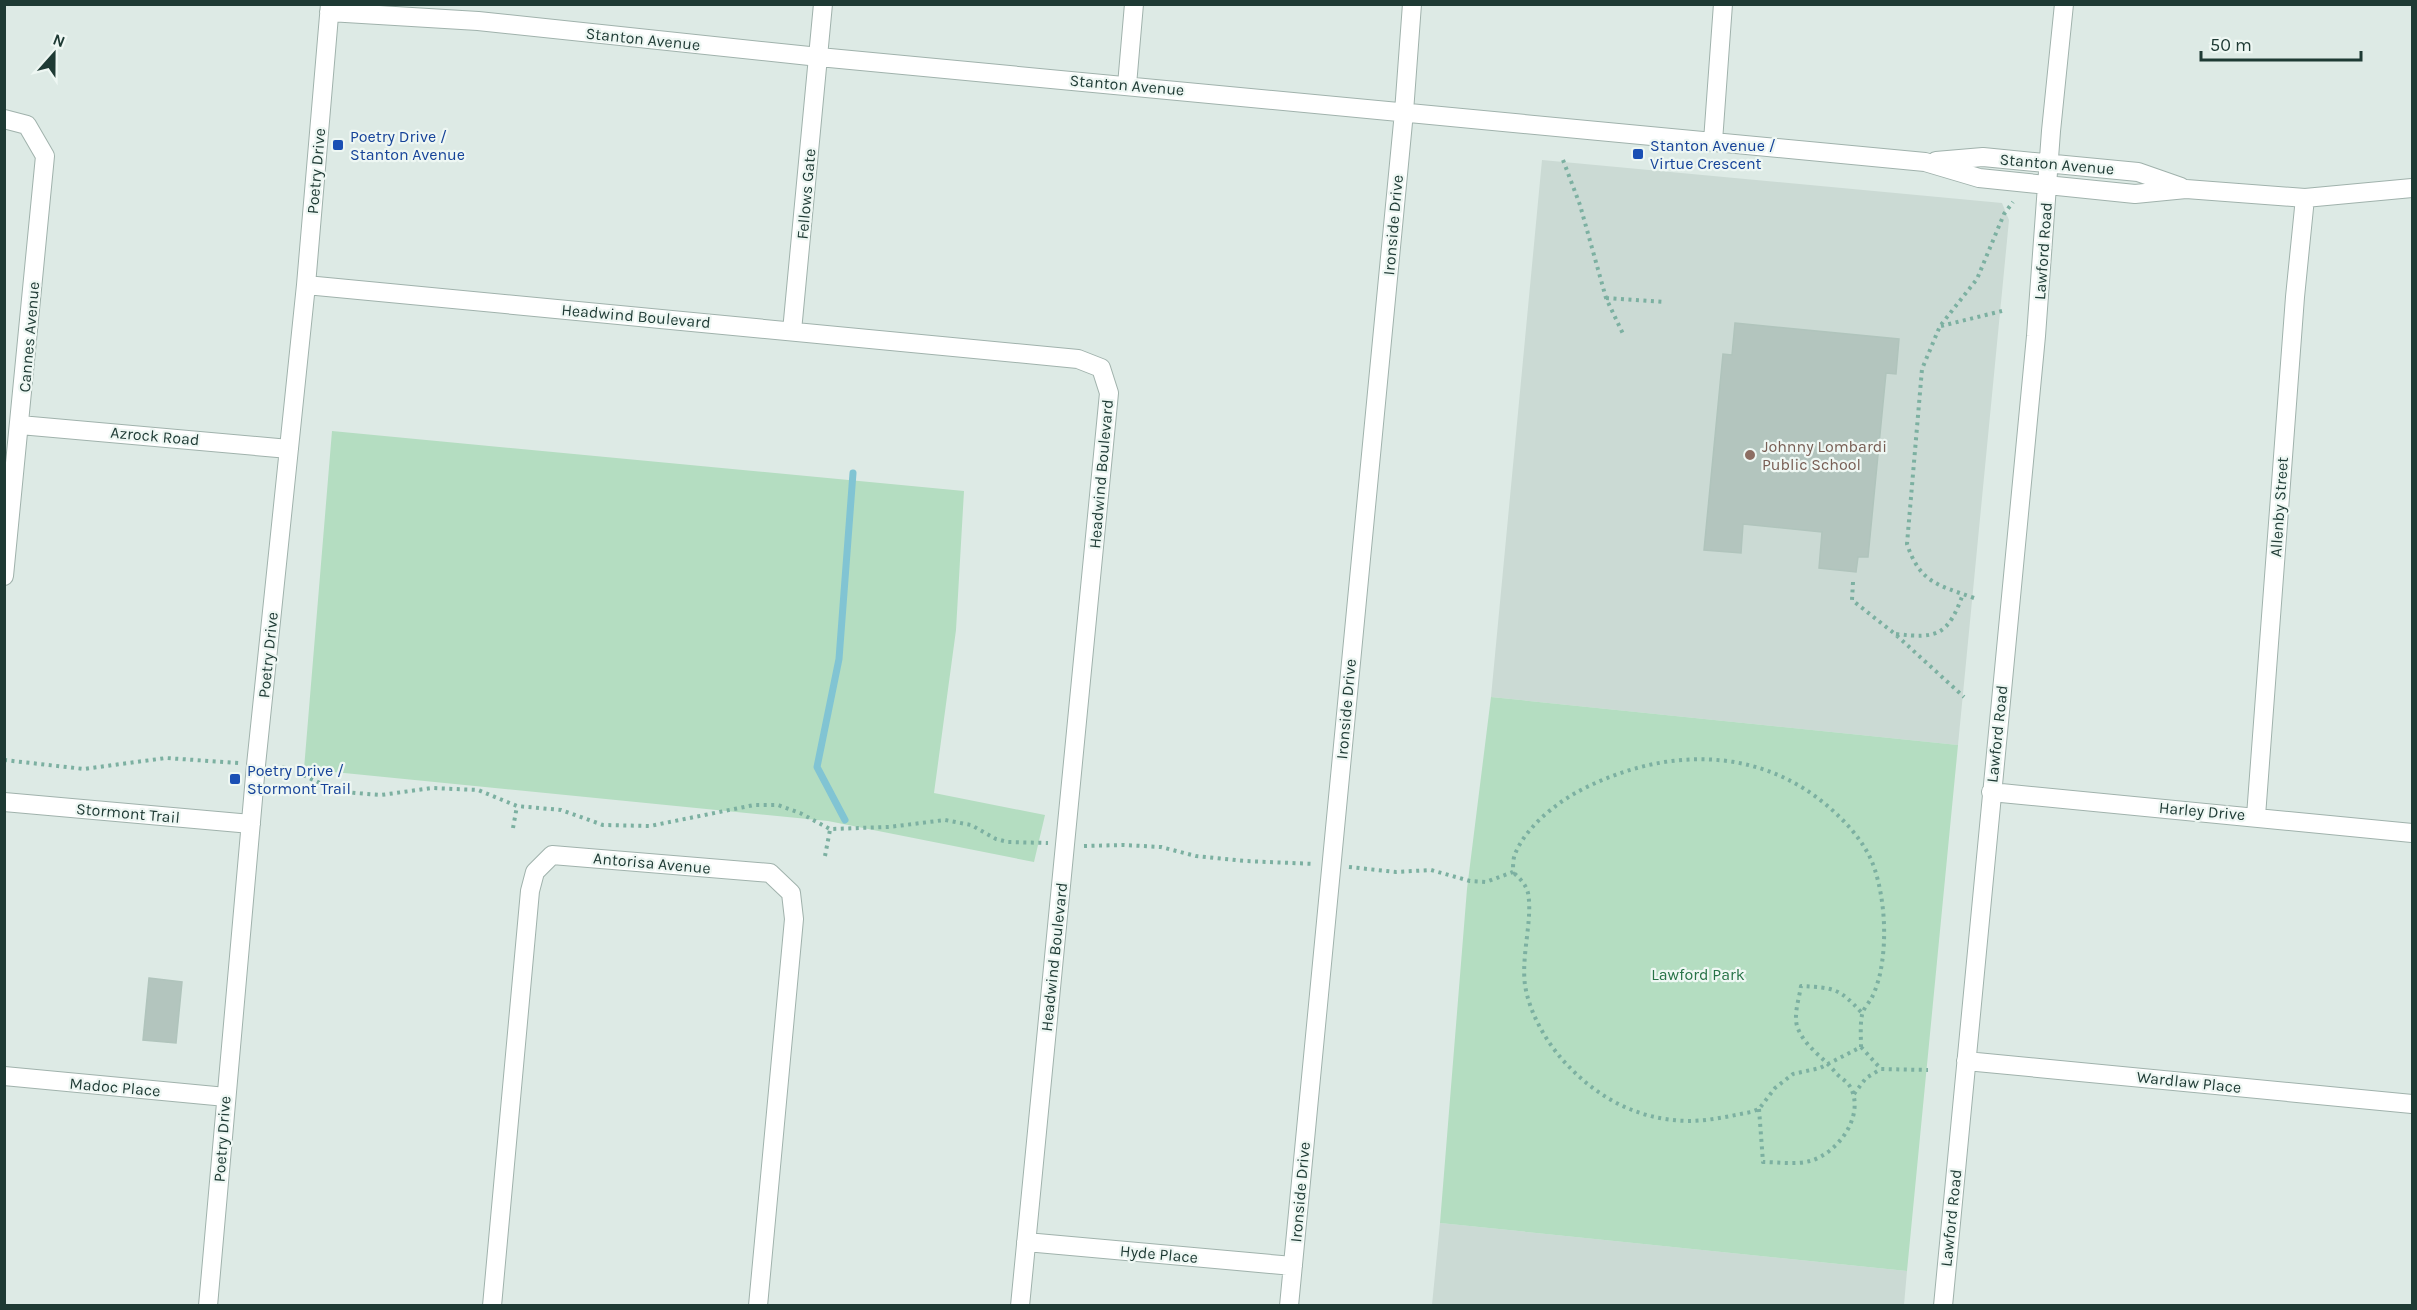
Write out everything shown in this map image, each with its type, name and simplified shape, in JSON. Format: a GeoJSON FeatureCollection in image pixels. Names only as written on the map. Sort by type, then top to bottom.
{"type":"FeatureCollection","features":[{"type":"Feature","properties":{"kind":"street","name":"Fellows Gate"},"geometry":{"type":"LineString","coordinates":[[792,331],[823,4]]}},
{"type":"Feature","properties":{"kind":"street"},"geometry":{"type":"LineString","coordinates":[[1127,85],[1134,4]]}},
{"type":"Feature","properties":{"kind":"street","name":"Ironside Drive"},"geometry":{"type":"LineString","coordinates":[[1289,1305],[1404,112],[1412,4]]}},
{"type":"Feature","properties":{"kind":"street"},"geometry":{"type":"LineString","coordinates":[[1713,141],[1723,4]]}},
{"type":"Feature","properties":{"kind":"street","name":"Lawford Road"},"geometry":{"type":"LineString","coordinates":[[1942,1305],[2035,348],[2064,4]]}},
{"type":"Feature","properties":{"kind":"street","name":"Stanton Avenue"},"geometry":{"type":"LineString","coordinates":[[329,8],[1925,162],[1983,157],[2049,163],[2138,172],[2186,189]]}},
{"type":"Feature","properties":{"kind":"street","name":"Poetry Drive"},"geometry":{"type":"LineString","coordinates":[[208,1305],[251,824],[306,285],[329,8]]}},
{"type":"Feature","properties":{"kind":"street","name":"Cannes Avenue"},"geometry":{"type":"LineString","coordinates":[[4,119],[27,125],[45,156],[4,576]]}},
{"type":"Feature","properties":{"kind":"street","name":"Stanton Avenue"},"geometry":{"type":"LineString","coordinates":[[1925,162],[1979,178],[2135,194],[2186,189],[2305,198],[2412,188]]}},
{"type":"Feature","properties":{"kind":"street","name":"Allenby Street"},"geometry":{"type":"LineString","coordinates":[[2256,816],[2295,297],[2305,198]]}},
{"type":"Feature","properties":{"kind":"street","name":"Headwind Boulevard"},"geometry":{"type":"LineString","coordinates":[[306,285],[1078,359],[1101,368],[1109,393],[1020,1305]]}},
{"type":"Feature","properties":{"kind":"street","name":"Azrock Road"},"geometry":{"type":"LineString","coordinates":[[20,425],[290,449]]}},
{"type":"Feature","properties":{"kind":"street","name":"Harley Drive"},"geometry":{"type":"LineString","coordinates":[[1991,792],[2412,833]]}},
{"type":"Feature","properties":{"kind":"street","name":"Stormont Trail"},"geometry":{"type":"LineString","coordinates":[[4,802],[251,824]]}},
{"type":"Feature","properties":{"kind":"street","name":"Antorisa Avenue"},"geometry":{"type":"LineString","coordinates":[[492,1305],[530,891],[535,872],[552,855],[770,873],[790,893],[794,919],[758,1305]]}},
{"type":"Feature","properties":{"kind":"street","name":"Wardlaw Place"},"geometry":{"type":"LineString","coordinates":[[1966,1061],[2412,1104]]}},
{"type":"Feature","properties":{"kind":"street","name":"Madoc Place"},"geometry":{"type":"LineString","coordinates":[[4,1077],[226,1097]]}},
{"type":"Feature","properties":{"kind":"street","name":"Hyde Place"},"geometry":{"type":"LineString","coordinates":[[1026,1242],[1293,1266]]}},
{"type":"Feature","properties":{"kind":"path"},"geometry":{"type":"LineString","coordinates":[[1563,160],[1580,205],[1606,298],[1624,336]]}},
{"type":"Feature","properties":{"kind":"path"},"geometry":{"type":"LineString","coordinates":[[1974,598],[1928,580],[1914,564],[1906,544],[1922,369],[1940,326],[1977,279],[2004,214],[2013,202]]}},
{"type":"Feature","properties":{"kind":"path"},"geometry":{"type":"LineString","coordinates":[[1606,298],[1664,302]]}},
{"type":"Feature","properties":{"kind":"path"},"geometry":{"type":"LineString","coordinates":[[1940,326],[2002,311]]}},
{"type":"Feature","properties":{"kind":"path"},"geometry":{"type":"LineString","coordinates":[[1853,582],[1852,600],[1895,634],[1964,697]]}},
{"type":"Feature","properties":{"kind":"path"},"geometry":{"type":"LineString","coordinates":[[1895,634],[1930,637],[1941,632],[1953,619],[1963,594]]}},
{"type":"Feature","properties":{"kind":"path"},"geometry":{"type":"LineString","coordinates":[[4,760],[84,769],[166,758],[242,764]]}},
{"type":"Feature","properties":{"kind":"path"},"geometry":{"type":"LineString","coordinates":[[1513,872],[1515,854],[1528,833],[1540,820],[1566,798],[1606,777],[1663,761],[1692,758],[1719,759],[1787,777],[1811,791],[1847,824],[1875,868],[1881,894],[1884,941],[1880,972],[1873,998],[1862,1013],[1861,1047],[1881,1069]]}},
{"type":"Feature","properties":{"kind":"path"},"geometry":{"type":"LineString","coordinates":[[272,767],[288,768],[335,790],[355,793],[381,795],[432,788],[478,790],[517,806],[561,810],[603,825],[651,826],[754,805],[778,805],[800,813],[830,829],[889,827],[945,820],[970,825],[996,840],[1040,842]]}},
{"type":"Feature","properties":{"kind":"path"},"geometry":{"type":"LineString","coordinates":[[513,828],[517,806]]}},
{"type":"Feature","properties":{"kind":"path"},"geometry":{"type":"LineString","coordinates":[[825,855],[830,829]]}},
{"type":"Feature","properties":{"kind":"path"},"geometry":{"type":"LineString","coordinates":[[1090,847],[1161,846],[1196,856],[1309,864]]}},
{"type":"Feature","properties":{"kind":"path"},"geometry":{"type":"LineString","coordinates":[[1358,868],[1396,872],[1431,870],[1470,881],[1486,882],[1513,872]]}},
{"type":"Feature","properties":{"kind":"path"},"geometry":{"type":"LineString","coordinates":[[1513,872],[1522,880],[1528,892],[1524,958],[1525,986],[1532,1008],[1548,1042],[1573,1071],[1593,1090],[1618,1105],[1657,1117],[1687,1121],[1751,1112],[1759,1109],[1775,1088],[1793,1074],[1820,1068],[1861,1047]]}},
{"type":"Feature","properties":{"kind":"path"},"geometry":{"type":"LineString","coordinates":[[1759,1109],[1763,1162],[1810,1161],[1832,1149],[1846,1132],[1856,1111],[1854,1094],[1830,1063],[1811,1049],[1798,1030],[1795,1018],[1801,986],[1829,988],[1843,993],[1862,1013]]}},
{"type":"Feature","properties":{"kind":"path"},"geometry":{"type":"LineString","coordinates":[[1854,1094],[1866,1078],[1881,1069],[1929,1070]]}},
{"type":"Feature","properties":{"kind":"shaded area","name":"Johnny Lombardi Public School"},"geometry":{"type":"Polygon","coordinates":[[[1542,160],[2002,203],[2009,220],[1958,745],[1491,697],[1542,160]]]}},
{"type":"Feature","properties":{"kind":"shaded area"},"geometry":{"type":"Polygon","coordinates":[[[1440,1223],[1907,1271],[1904,1305],[1432,1305],[1440,1223]]]}},
{"type":"Feature","properties":{"kind":"green space"},"geometry":{"type":"Polygon","coordinates":[[[332,431],[964,491],[956,630],[934,793],[1045,815],[1034,862],[828,821],[304,769],[332,431]]]}},
{"type":"Feature","properties":{"kind":"green space","name":"Lawford Park"},"geometry":{"type":"Polygon","coordinates":[[[1491,697],[1958,745],[1907,1271],[1440,1223],[1467,889],[1491,697]]]}},
{"type":"Feature","properties":{"kind":"building"},"geometry":{"type":"Polygon","coordinates":[[[1735,323],[1899,339],[1896,374],[1886,373],[1868,557],[1858,557],[1856,572],[1819,568],[1822,532],[1743,524],[1741,553],[1704,550],[1723,354],[1732,355],[1735,323]]]}},
{"type":"Feature","properties":{"kind":"building"},"geometry":{"type":"Polygon","coordinates":[[[149,978],[182,982],[176,1043],[143,1040],[149,978]]]}},
{"type":"Feature","properties":{"kind":"waterway"},"geometry":{"type":"LineString","coordinates":[[845,820],[817,767],[839,659],[853,473]]}},
{"type":"Feature","properties":{"kind":"place","name":"Poetry Drive / Stanton Avenue"},"geometry":{"type":"Point","coordinates":[338,145]}},
{"type":"Feature","properties":{"kind":"place","name":"Stanton Avenue / Virtue Crescent"},"geometry":{"type":"Point","coordinates":[1638,154]}},
{"type":"Feature","properties":{"kind":"place","name":"Johnny Lombardi Public School"},"geometry":{"type":"Point","coordinates":[1750,455]}},
{"type":"Feature","properties":{"kind":"place","name":"Poetry Drive / Stormont Trail"},"geometry":{"type":"Point","coordinates":[235,779]}}]}
